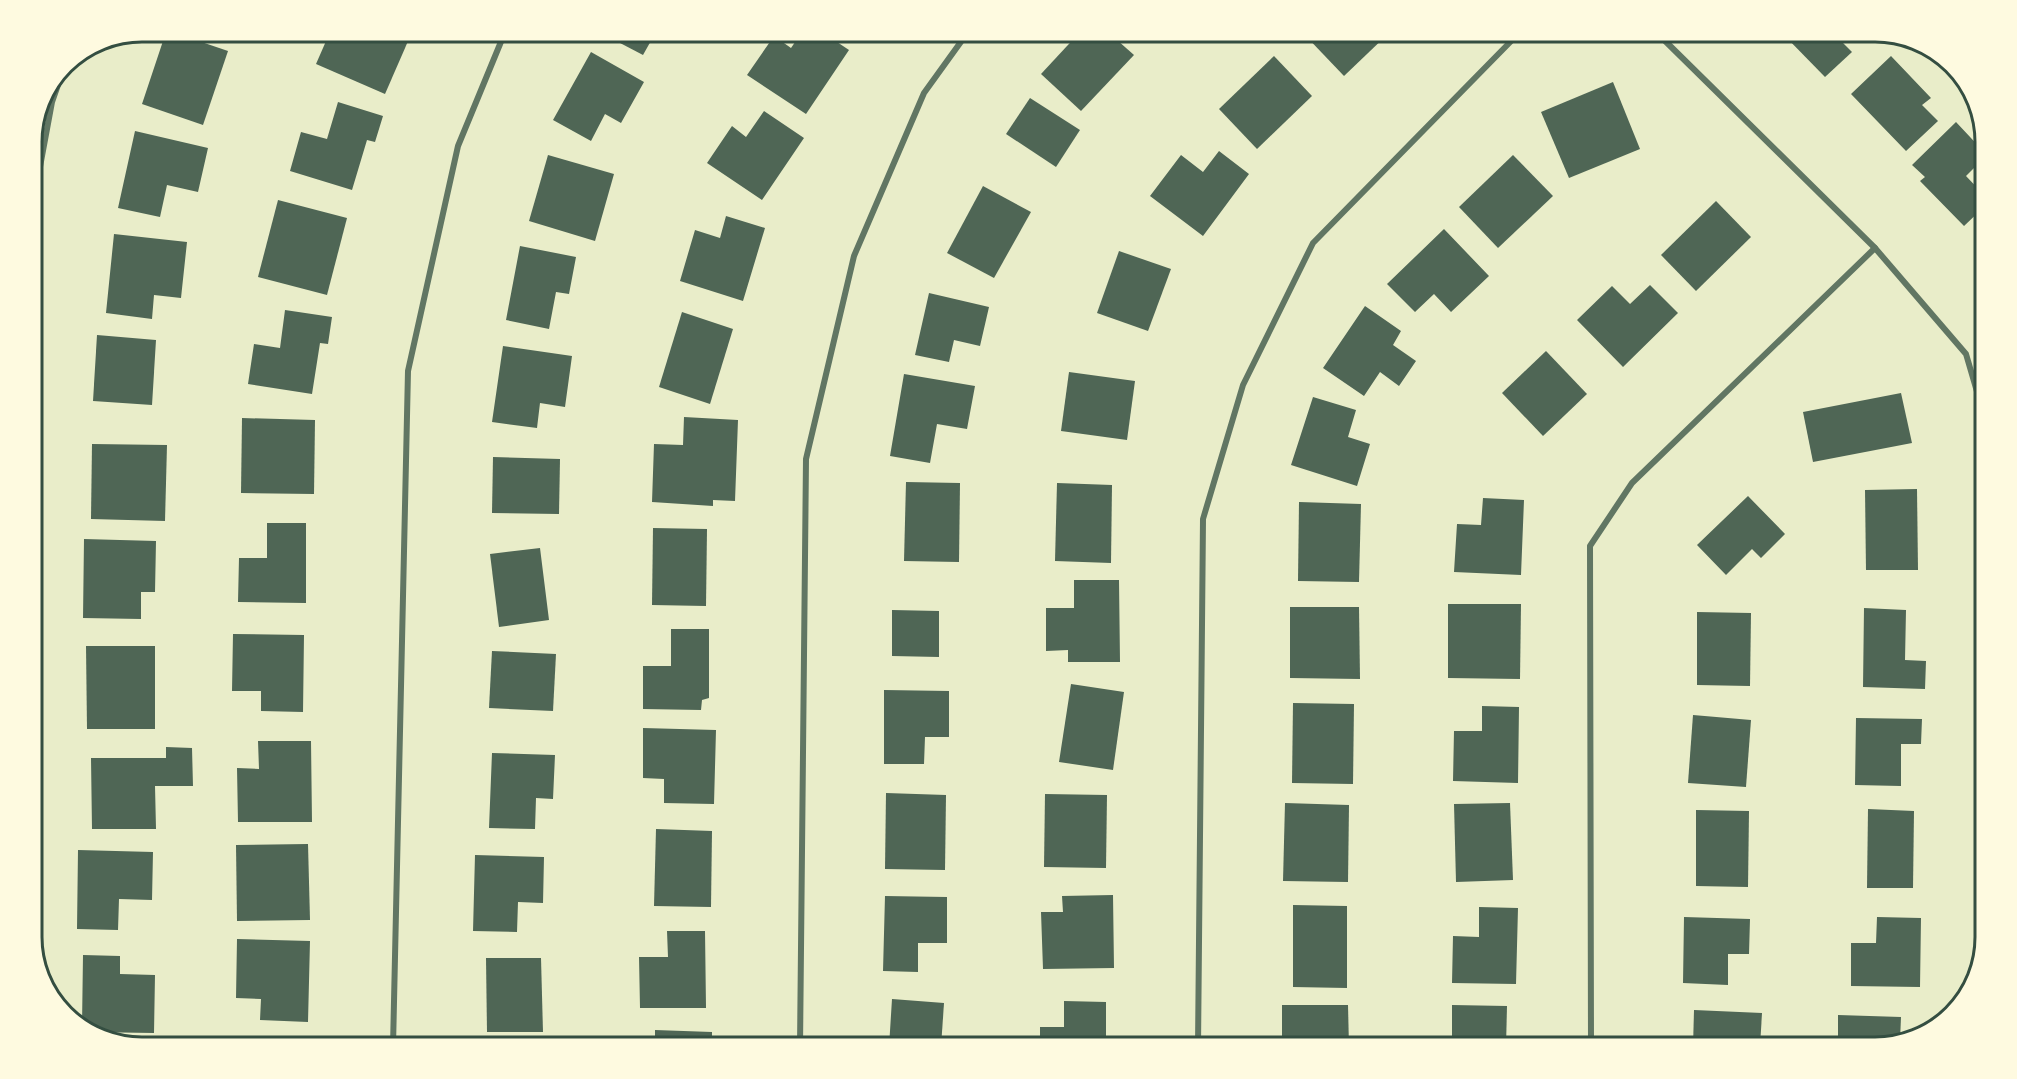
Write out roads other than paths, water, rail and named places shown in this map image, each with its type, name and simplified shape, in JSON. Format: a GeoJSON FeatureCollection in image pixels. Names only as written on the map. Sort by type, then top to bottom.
{"type":"FeatureCollection","features":[{"type":"Feature","properties":{"kind":"street"},"geometry":{"type":"LineString","coordinates":[[393,1037],[408,371],[458,146],[501,42]]}},
{"type":"Feature","properties":{"kind":"street"},"geometry":{"type":"LineString","coordinates":[[800,1037],[806,459],[854,256],[924,93],[961,42]]}},
{"type":"Feature","properties":{"kind":"street"},"geometry":{"type":"LineString","coordinates":[[1198,1037],[1203,519],[1243,385],[1312,243],[1510,42]]}},
{"type":"Feature","properties":{"kind":"street"},"geometry":{"type":"LineString","coordinates":[[1666,42],[1875,248],[1966,354],[1975,385]]}},
{"type":"Feature","properties":{"kind":"street"},"geometry":{"type":"LineString","coordinates":[[42,156],[55,94]]}},
{"type":"Feature","properties":{"kind":"street"},"geometry":{"type":"LineString","coordinates":[[1591,1037],[1588,613],[1590,546],[1632,483],[1875,248]]}}]}
